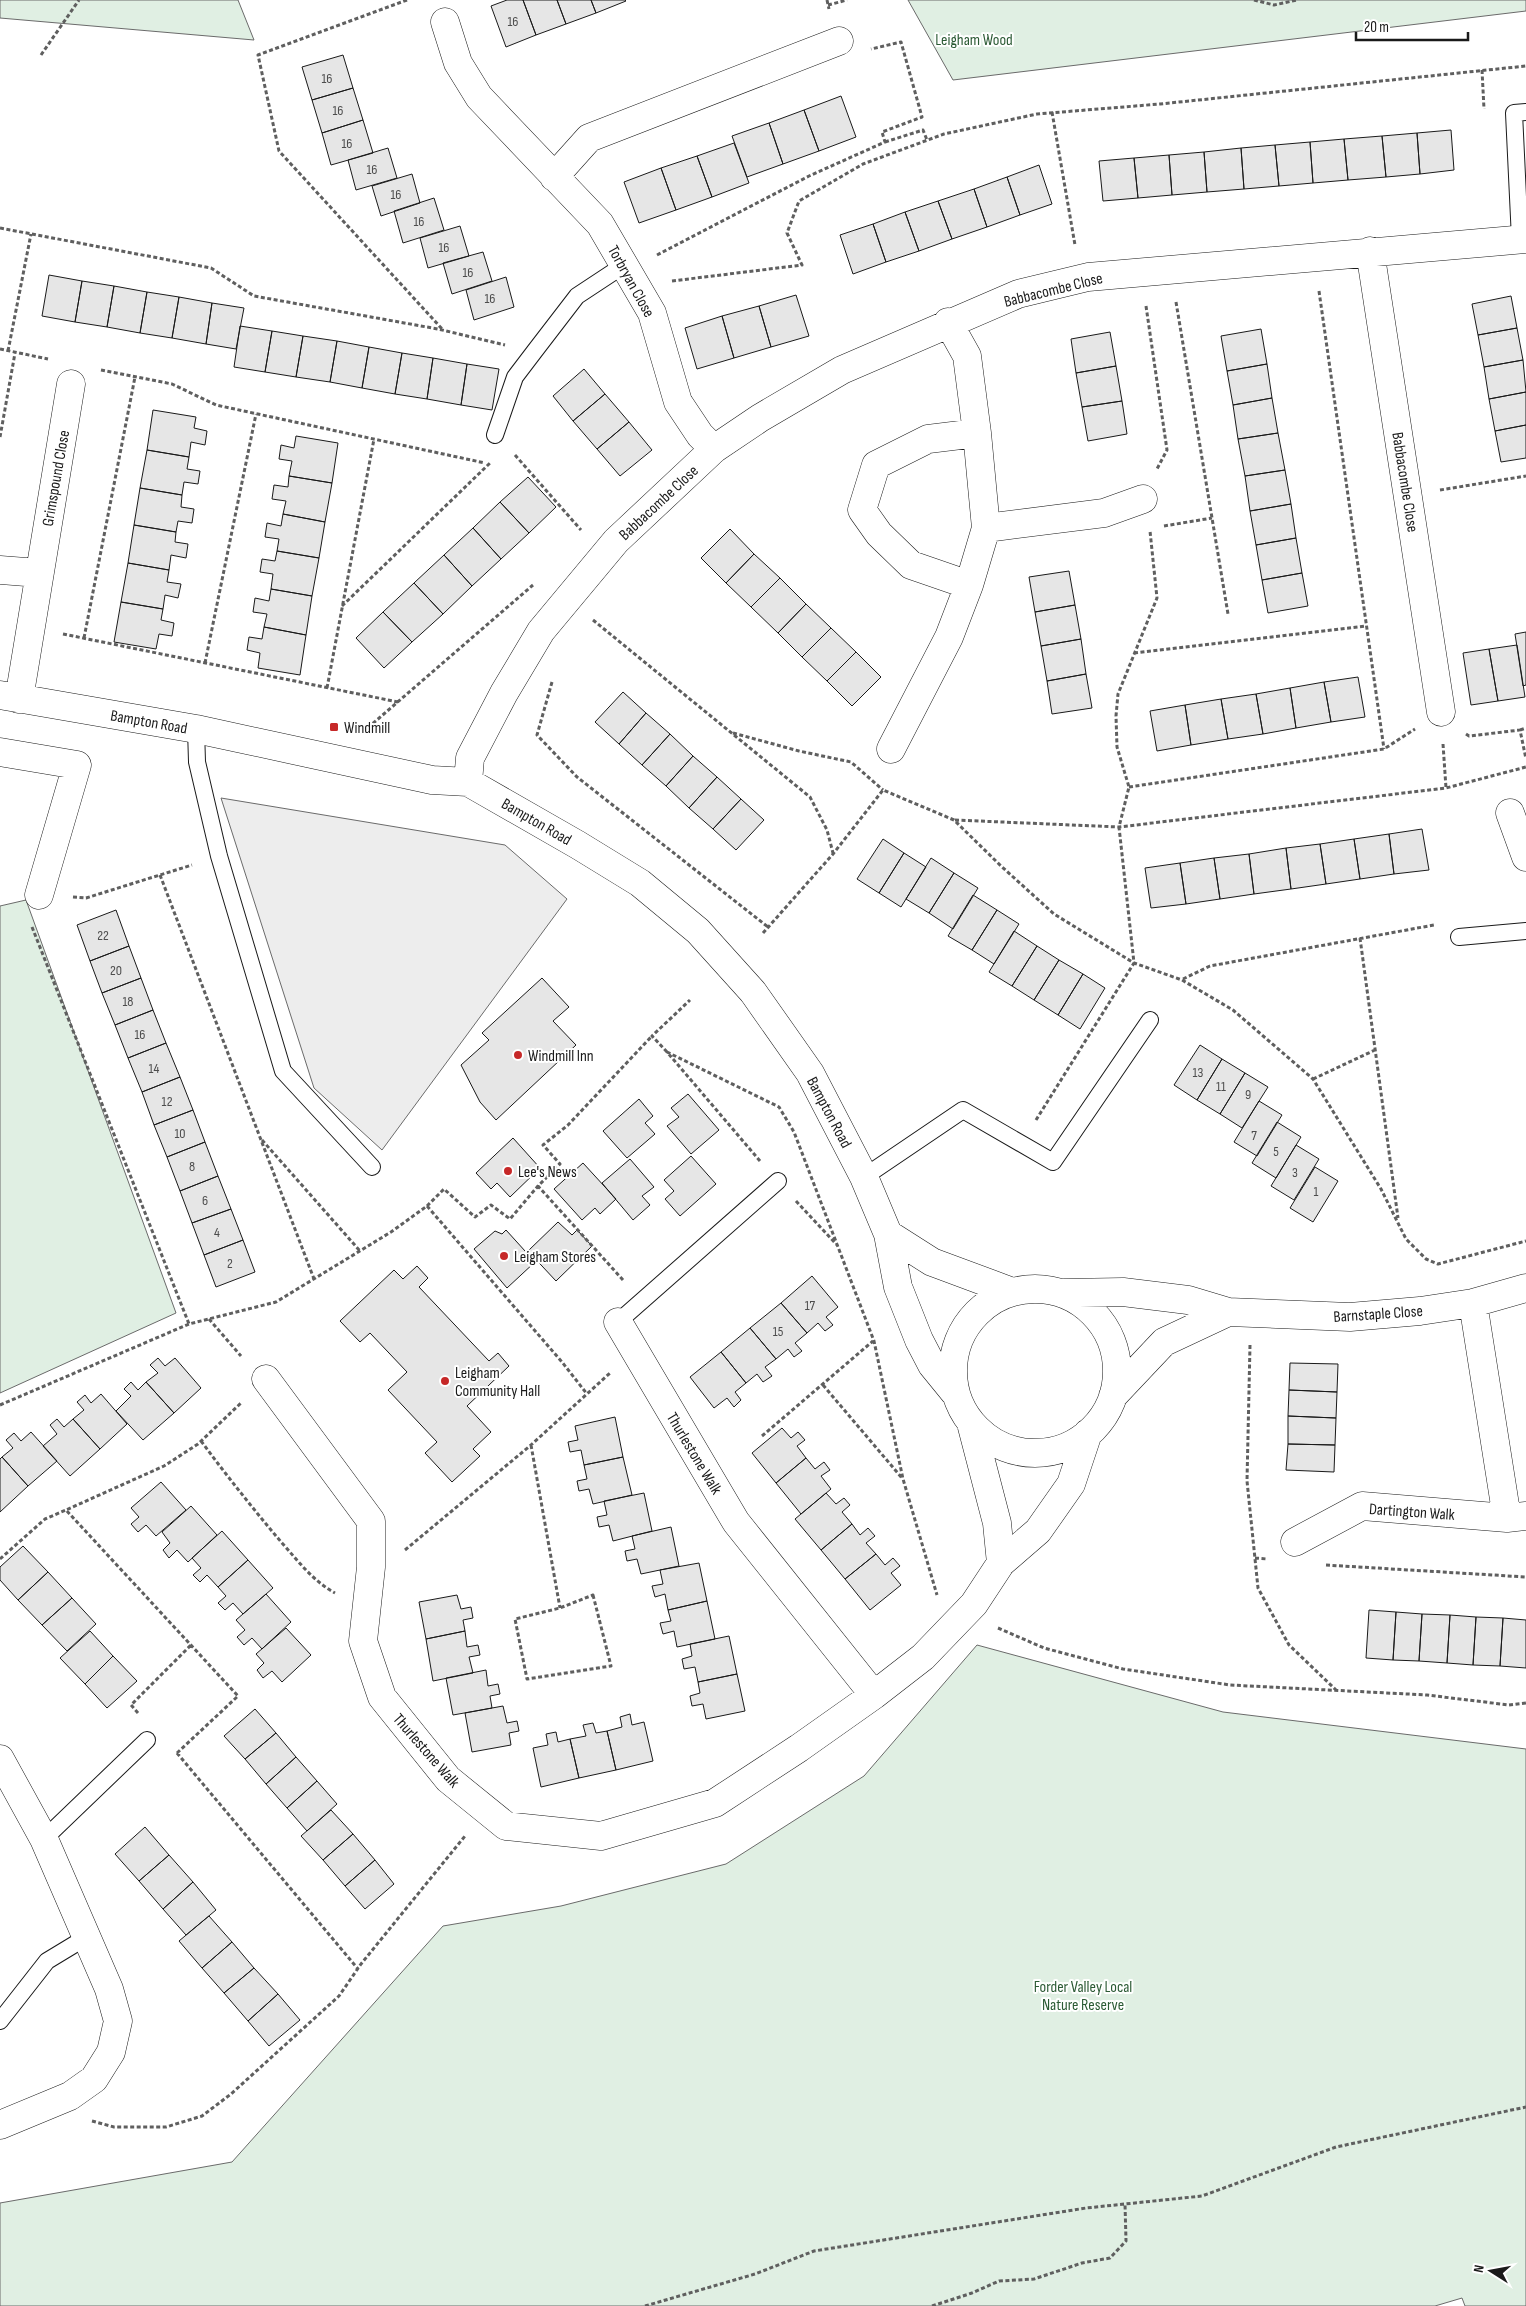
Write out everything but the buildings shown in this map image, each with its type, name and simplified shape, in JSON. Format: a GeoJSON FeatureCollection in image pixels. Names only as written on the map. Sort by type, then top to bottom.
{"type":"FeatureCollection","features":[{"type":"Feature","properties":{"kind":"street","name":"Torbryan Close"},"geometry":{"type":"LineString","coordinates":[[445,22],[458,63],[479,97],[600,224],[652,313],[678,402],[700,435],[714,450]]}},
{"type":"Feature","properties":{"kind":"street"},"geometry":{"type":"LineString","coordinates":[[554,177],[589,138],[839,41]]}},
{"type":"Feature","properties":{"kind":"street","name":"Babbacombe Close"},"geometry":{"type":"LineString","coordinates":[[468,782],[470,758],[504,694],[541,631],[616,541],[714,450],[760,418],[842,370],[948,322],[1018,294],[1081,279],[1370,251],[1523,239]]}},
{"type":"Feature","properties":{"kind":"street","name":"Babbacombe Close"},"geometry":{"type":"LineString","coordinates":[[1370,251],[1441,712]]}},
{"type":"Feature","properties":{"kind":"street"},"geometry":{"type":"LineString","coordinates":[[892,749],[949,637],[969,585],[986,528],[967,356],[948,322]]}},
{"type":"Feature","properties":{"kind":"street","name":"Grimspound Close"},"geometry":{"type":"LineString","coordinates":[[10,697],[31,627],[71,384]]}},
{"type":"Feature","properties":{"kind":"street"},"geometry":{"type":"LineString","coordinates":[[969,585],[911,565],[878,534],[862,510],[876,464],[928,439],[977,433]]}},
{"type":"Feature","properties":{"kind":"street"},"geometry":{"type":"LineString","coordinates":[[986,528],[1104,513],[1143,499]]}},
{"type":"Feature","properties":{"kind":"street"},"geometry":{"type":"LineString","coordinates":[[0,570],[39,572]]}},
{"type":"Feature","properties":{"kind":"street","name":"Bampton Road"},"geometry":{"type":"LineString","coordinates":[[10,697],[196,729],[330,760],[432,780],[468,782],[640,883],[698,931],[753,992],[810,1073],[864,1178],[888,1234],[898,1288],[919,1340],[932,1365],[954,1392],[961,1408],[971,1423],[996,1444],[1011,1450],[1044,1453],[1075,1443],[1099,1422],[1114,1396],[1117,1360],[1105,1326],[1093,1312],[1079,1301],[1064,1293],[1046,1288],[1010,1291],[979,1309],[967,1323],[958,1339],[953,1356],[954,1392]]}},
{"type":"Feature","properties":{"kind":"street"},"geometry":{"type":"LineString","coordinates":[[0,752],[77,765],[39,895]]}},
{"type":"Feature","properties":{"kind":"street"},"geometry":{"type":"LineString","coordinates":[[1510,813],[1526,857]]}},
{"type":"Feature","properties":{"kind":"street","name":"Bampton Road"},"geometry":{"type":"LineString","coordinates":[[888,1234],[932,1262],[1010,1291]]}},
{"type":"Feature","properties":{"kind":"street","name":"Barnstaple Close"},"geometry":{"type":"LineString","coordinates":[[1064,1293],[1124,1292],[1188,1300],[1239,1313],[1350,1317],[1420,1311],[1474,1303],[1526,1288]]}},
{"type":"Feature","properties":{"kind":"street","name":"Dartington Walk"},"geometry":{"type":"LineString","coordinates":[[1295,1542],[1362,1506],[1517,1517],[1474,1303]]}},
{"type":"Feature","properties":{"kind":"street","name":"Barnstaple Close"},"geometry":{"type":"LineString","coordinates":[[1114,1396],[1164,1342],[1239,1313]]}},
{"type":"Feature","properties":{"kind":"street","name":"Thurlestone Walk"},"geometry":{"type":"LineString","coordinates":[[618,1322],[736,1522],[874,1696]]}},
{"type":"Feature","properties":{"kind":"street","name":"Thurlestone Walk"},"geometry":{"type":"LineString","coordinates":[[266,1379],[371,1521],[369,1589],[363,1641],[382,1698],[448,1779],[506,1826],[601,1836],[715,1802],[792,1753],[874,1696],[923,1657],[974,1604],[1001,1563],[1038,1531],[1071,1484],[1088,1433]]}},
{"type":"Feature","properties":{"kind":"street"},"geometry":{"type":"LineString","coordinates":[[971,1423],[997,1523],[1001,1563]]}},
{"type":"Feature","properties":{"kind":"street"},"geometry":{"type":"LineString","coordinates":[[0,1759],[44,1839],[85,1938],[109,1989],[118,2021],[111,2052],[94,2079],[70,2096],[0,2125]]}},
{"type":"Feature","properties":{"kind":"lane"},"geometry":{"type":"LineString","coordinates":[[1523,239],[1514,113],[1526,112]]}},
{"type":"Feature","properties":{"kind":"lane"},"geometry":{"type":"LineString","coordinates":[[495,435],[516,378],[576,296],[628,274]]}},
{"type":"Feature","properties":{"kind":"lane"},"geometry":{"type":"LineString","coordinates":[[196,729],[197,762],[219,856],[283,1072],[372,1167]]}},
{"type":"Feature","properties":{"kind":"lane"},"geometry":{"type":"LineString","coordinates":[[1459,937],[1526,931]]}},
{"type":"Feature","properties":{"kind":"lane"},"geometry":{"type":"LineString","coordinates":[[864,1178],[963,1110],[1053,1162],[1150,1020]]}},
{"type":"Feature","properties":{"kind":"lane"},"geometry":{"type":"LineString","coordinates":[[618,1322],[778,1181]]}},
{"type":"Feature","properties":{"kind":"lane"},"geometry":{"type":"LineString","coordinates":[[44,1839],[151,1736]]}},
{"type":"Feature","properties":{"kind":"lane"},"geometry":{"type":"LineString","coordinates":[[0,2022],[47,1960],[85,1938]]}},
{"type":"Feature","properties":{"kind":"path"},"geometry":{"type":"LineString","coordinates":[[41,55],[79,0]]}},
{"type":"Feature","properties":{"kind":"path"},"geometry":{"type":"LineString","coordinates":[[407,0],[258,55],[279,151],[443,330]]}},
{"type":"Feature","properties":{"kind":"path"},"geometry":{"type":"LineString","coordinates":[[828,5],[847,0]]}},
{"type":"Feature","properties":{"kind":"path"},"geometry":{"type":"LineString","coordinates":[[1254,0],[1274,5],[1297,0]]}},
{"type":"Feature","properties":{"kind":"path"},"geometry":{"type":"LineString","coordinates":[[839,41],[853,43],[863,51],[901,42],[922,116],[882,132],[885,142]]}},
{"type":"Feature","properties":{"kind":"path"},"geometry":{"type":"LineString","coordinates":[[628,274],[802,266],[787,233],[799,201],[863,164],[944,134],[1052,112],[1160,104],[1526,66]]}},
{"type":"Feature","properties":{"kind":"path"},"geometry":{"type":"LineString","coordinates":[[1052,112],[1081,279]]}},
{"type":"Feature","properties":{"kind":"path"},"geometry":{"type":"LineString","coordinates":[[628,274],[809,176],[885,142],[923,130],[926,140]]}},
{"type":"Feature","properties":{"kind":"path"},"geometry":{"type":"LineString","coordinates":[[0,228],[211,268],[254,296],[443,330],[534,352]]}},
{"type":"Feature","properties":{"kind":"path"},"geometry":{"type":"LineString","coordinates":[[8,351],[31,234]]}},
{"type":"Feature","properties":{"kind":"path"},"geometry":{"type":"LineString","coordinates":[[1315,256],[1384,748]]}},
{"type":"Feature","properties":{"kind":"path"},"geometry":{"type":"LineString","coordinates":[[1171,270],[1228,614]]}},
{"type":"Feature","properties":{"kind":"path"},"geometry":{"type":"LineString","coordinates":[[1021,1144],[1134,963],[1119,827],[1129,787],[1117,747],[1116,716],[1118,694],[1133,653],[1157,598],[1152,542],[1143,499],[1167,450],[1142,272]]}},
{"type":"Feature","properties":{"kind":"path"},"geometry":{"type":"LineString","coordinates":[[0,349],[57,361]]}},
{"type":"Feature","properties":{"kind":"path"},"geometry":{"type":"LineString","coordinates":[[0,437],[15,352]]}},
{"type":"Feature","properties":{"kind":"path"},"geometry":{"type":"LineString","coordinates":[[100,370],[172,384],[216,405],[490,464]]}},
{"type":"Feature","properties":{"kind":"path"},"geometry":{"type":"LineString","coordinates":[[84,638],[135,377]]}},
{"type":"Feature","properties":{"kind":"path"},"geometry":{"type":"LineString","coordinates":[[205,663],[256,414]]}},
{"type":"Feature","properties":{"kind":"path"},"geometry":{"type":"LineString","coordinates":[[327,688],[374,439]]}},
{"type":"Feature","properties":{"kind":"path"},"geometry":{"type":"LineString","coordinates":[[507,458],[516,454],[603,556]]}},
{"type":"Feature","properties":{"kind":"path"},"geometry":{"type":"LineString","coordinates":[[342,606],[490,464],[498,461]]}},
{"type":"Feature","properties":{"kind":"path"},"geometry":{"type":"LineString","coordinates":[[1408,496],[1526,476]]}},
{"type":"Feature","properties":{"kind":"path"},"geometry":{"type":"LineString","coordinates":[[330,760],[536,582]]}},
{"type":"Feature","properties":{"kind":"path"},"geometry":{"type":"LineString","coordinates":[[567,599],[810,797],[827,830],[833,854]]}},
{"type":"Feature","properties":{"kind":"path"},"geometry":{"type":"LineString","coordinates":[[1133,653],[1366,626]]}},
{"type":"Feature","properties":{"kind":"path"},"geometry":{"type":"LineString","coordinates":[[31,627],[398,702]]}},
{"type":"Feature","properties":{"kind":"path"},"geometry":{"type":"LineString","coordinates":[[552,681],[537,734],[577,777],[768,927]]}},
{"type":"Feature","properties":{"kind":"path"},"geometry":{"type":"LineString","coordinates":[[1441,712],[1469,736],[1526,728]]}},
{"type":"Feature","properties":{"kind":"path"},"geometry":{"type":"LineString","coordinates":[[1129,787],[1384,748],[1441,712]]}},
{"type":"Feature","properties":{"kind":"path"},"geometry":{"type":"LineString","coordinates":[[1441,712],[1446,788]]}},
{"type":"Feature","properties":{"kind":"path"},"geometry":{"type":"LineString","coordinates":[[1520,730],[1526,759]]}},
{"type":"Feature","properties":{"kind":"path"},"geometry":{"type":"LineString","coordinates":[[729,732],[799,751],[851,762],[883,790]]}},
{"type":"Feature","properties":{"kind":"path"},"geometry":{"type":"LineString","coordinates":[[954,820],[1119,827],[1446,788],[1526,767]]}},
{"type":"Feature","properties":{"kind":"path"},"geometry":{"type":"LineString","coordinates":[[189,1324],[19,895],[86,898],[219,856]]}},
{"type":"Feature","properties":{"kind":"path"},"geometry":{"type":"LineString","coordinates":[[160,875],[314,1279]]}},
{"type":"Feature","properties":{"kind":"path"},"geometry":{"type":"LineString","coordinates":[[1182,980],[1210,966],[1438,924]]}},
{"type":"Feature","properties":{"kind":"path"},"geometry":{"type":"LineString","coordinates":[[1360,938],[1398,1222]]}},
{"type":"Feature","properties":{"kind":"path"},"geometry":{"type":"LineString","coordinates":[[0,1405],[189,1324],[276,1302],[360,1251],[427,1206],[444,1188],[475,1216],[491,1205],[510,1218],[560,1164],[543,1145],[568,1125],[652,1036],[690,1000]]}},
{"type":"Feature","properties":{"kind":"path"},"geometry":{"type":"LineString","coordinates":[[652,1036],[778,1181],[838,1246]]}},
{"type":"Feature","properties":{"kind":"path"},"geometry":{"type":"LineString","coordinates":[[1313,1079],[1375,1050]]}},
{"type":"Feature","properties":{"kind":"path"},"geometry":{"type":"LineString","coordinates":[[666,1052],[779,1107],[794,1132],[874,1341],[903,1479],[940,1605],[966,1613],[1044,1648],[1123,1669],[1230,1685],[1427,1695],[1509,1704],[1526,1703]]}},
{"type":"Feature","properties":{"kind":"path"},"geometry":{"type":"LineString","coordinates":[[260,1138],[360,1251]]}},
{"type":"Feature","properties":{"kind":"path"},"geometry":{"type":"LineString","coordinates":[[538,1186],[643,1301]]}},
{"type":"Feature","properties":{"kind":"path"},"geometry":{"type":"LineString","coordinates":[[427,1206],[562,1362],[587,1394]]}},
{"type":"Feature","properties":{"kind":"path"},"geometry":{"type":"LineString","coordinates":[[1239,1313],[1247,1481],[1258,1588],[1289,1645],[1336,1690]]}},
{"type":"Feature","properties":{"kind":"path"},"geometry":{"type":"LineString","coordinates":[[0,1559],[44,1519],[164,1466],[201,1440],[266,1379],[251,1369],[209,1319]]}},
{"type":"Feature","properties":{"kind":"path"},"geometry":{"type":"LineString","coordinates":[[762,1436],[874,1341]]}},
{"type":"Feature","properties":{"kind":"path"},"geometry":{"type":"LineString","coordinates":[[201,1440],[241,1494],[320,1585],[340,1595],[369,1589],[635,1351]]}},
{"type":"Feature","properties":{"kind":"path"},"geometry":{"type":"LineString","coordinates":[[823,1385],[903,1479]]}},
{"type":"Feature","properties":{"kind":"path"},"geometry":{"type":"LineString","coordinates":[[531,1445],[560,1608]]}},
{"type":"Feature","properties":{"kind":"path"},"geometry":{"type":"LineString","coordinates":[[66,1510],[238,1696],[177,1753]]}},
{"type":"Feature","properties":{"kind":"path"},"geometry":{"type":"LineString","coordinates":[[1255,1558],[1274,1560]]}},
{"type":"Feature","properties":{"kind":"path"},"geometry":{"type":"LineString","coordinates":[[1322,1564],[1526,1576]]}},
{"type":"Feature","properties":{"kind":"path"},"geometry":{"type":"LineString","coordinates":[[593,1595],[611,1666],[527,1679],[515,1619],[560,1608],[593,1595]]}},
{"type":"Feature","properties":{"kind":"path"},"geometry":{"type":"LineString","coordinates":[[191,1645],[131,1705],[151,1736],[177,1753],[358,1969]]}},
{"type":"Feature","properties":{"kind":"path"},"geometry":{"type":"LineString","coordinates":[[48,2105],[114,2127],[166,2127],[202,2116],[232,2094],[339,1996],[358,1969],[458,1843],[487,1811]]}},
{"type":"Feature","properties":{"kind":"path"},"geometry":{"type":"LineString","coordinates":[[645,2306],[755,2274],[814,2251],[1086,2208],[1202,2196],[1336,2147],[1526,2107]]}},
{"type":"Feature","properties":{"kind":"path"},"geometry":{"type":"LineString","coordinates":[[932,2306],[972,2293],[999,2281],[1034,2278],[1110,2258],[1126,2241],[1125,2204]]}},
{"type":"Feature","properties":{"kind":"green space"},"geometry":{"type":"Polygon","coordinates":[[[0,0],[238,0],[254,40],[0,18],[0,0]]]}},
{"type":"Feature","properties":{"kind":"green space","name":"Leigham Wood"},"geometry":{"type":"Polygon","coordinates":[[[908,0],[1526,0],[1526,11],[953,80],[908,0]]]}},
{"type":"Feature","properties":{"kind":"green space"},"geometry":{"type":"Polygon","coordinates":[[[26,900],[176,1313],[0,1393],[0,906],[26,900]]]}},
{"type":"Feature","properties":{"kind":"green space","name":"Forder Valley Local Nature Reserve"},"geometry":{"type":"Polygon","coordinates":[[[977,1645],[1223,1712],[1526,1749],[1526,2306],[1465,2306],[1462,2298],[1435,2306],[0,2306],[0,2203],[232,2162],[443,1926],[561,1906],[726,1864],[864,1776],[977,1645]]]}},
{"type":"Feature","properties":{"kind":"shaded area"},"geometry":{"type":"Polygon","coordinates":[[[221,798],[505,845],[567,899],[382,1150],[314,1088],[221,798]]]}},
{"type":"Feature","properties":{"kind":"place","name":"Windmill"},"geometry":{"type":"Point","coordinates":[334,727]}},
{"type":"Feature","properties":{"kind":"place","name":"Windmill Inn"},"geometry":{"type":"Point","coordinates":[518,1055]}},
{"type":"Feature","properties":{"kind":"place","name":"Lee's News"},"geometry":{"type":"Point","coordinates":[508,1171]}},
{"type":"Feature","properties":{"kind":"place","name":"Leigham Stores"},"geometry":{"type":"Point","coordinates":[504,1256]}},
{"type":"Feature","properties":{"kind":"place","name":"Leigham Community Hall"},"geometry":{"type":"Point","coordinates":[445,1381]}}]}
